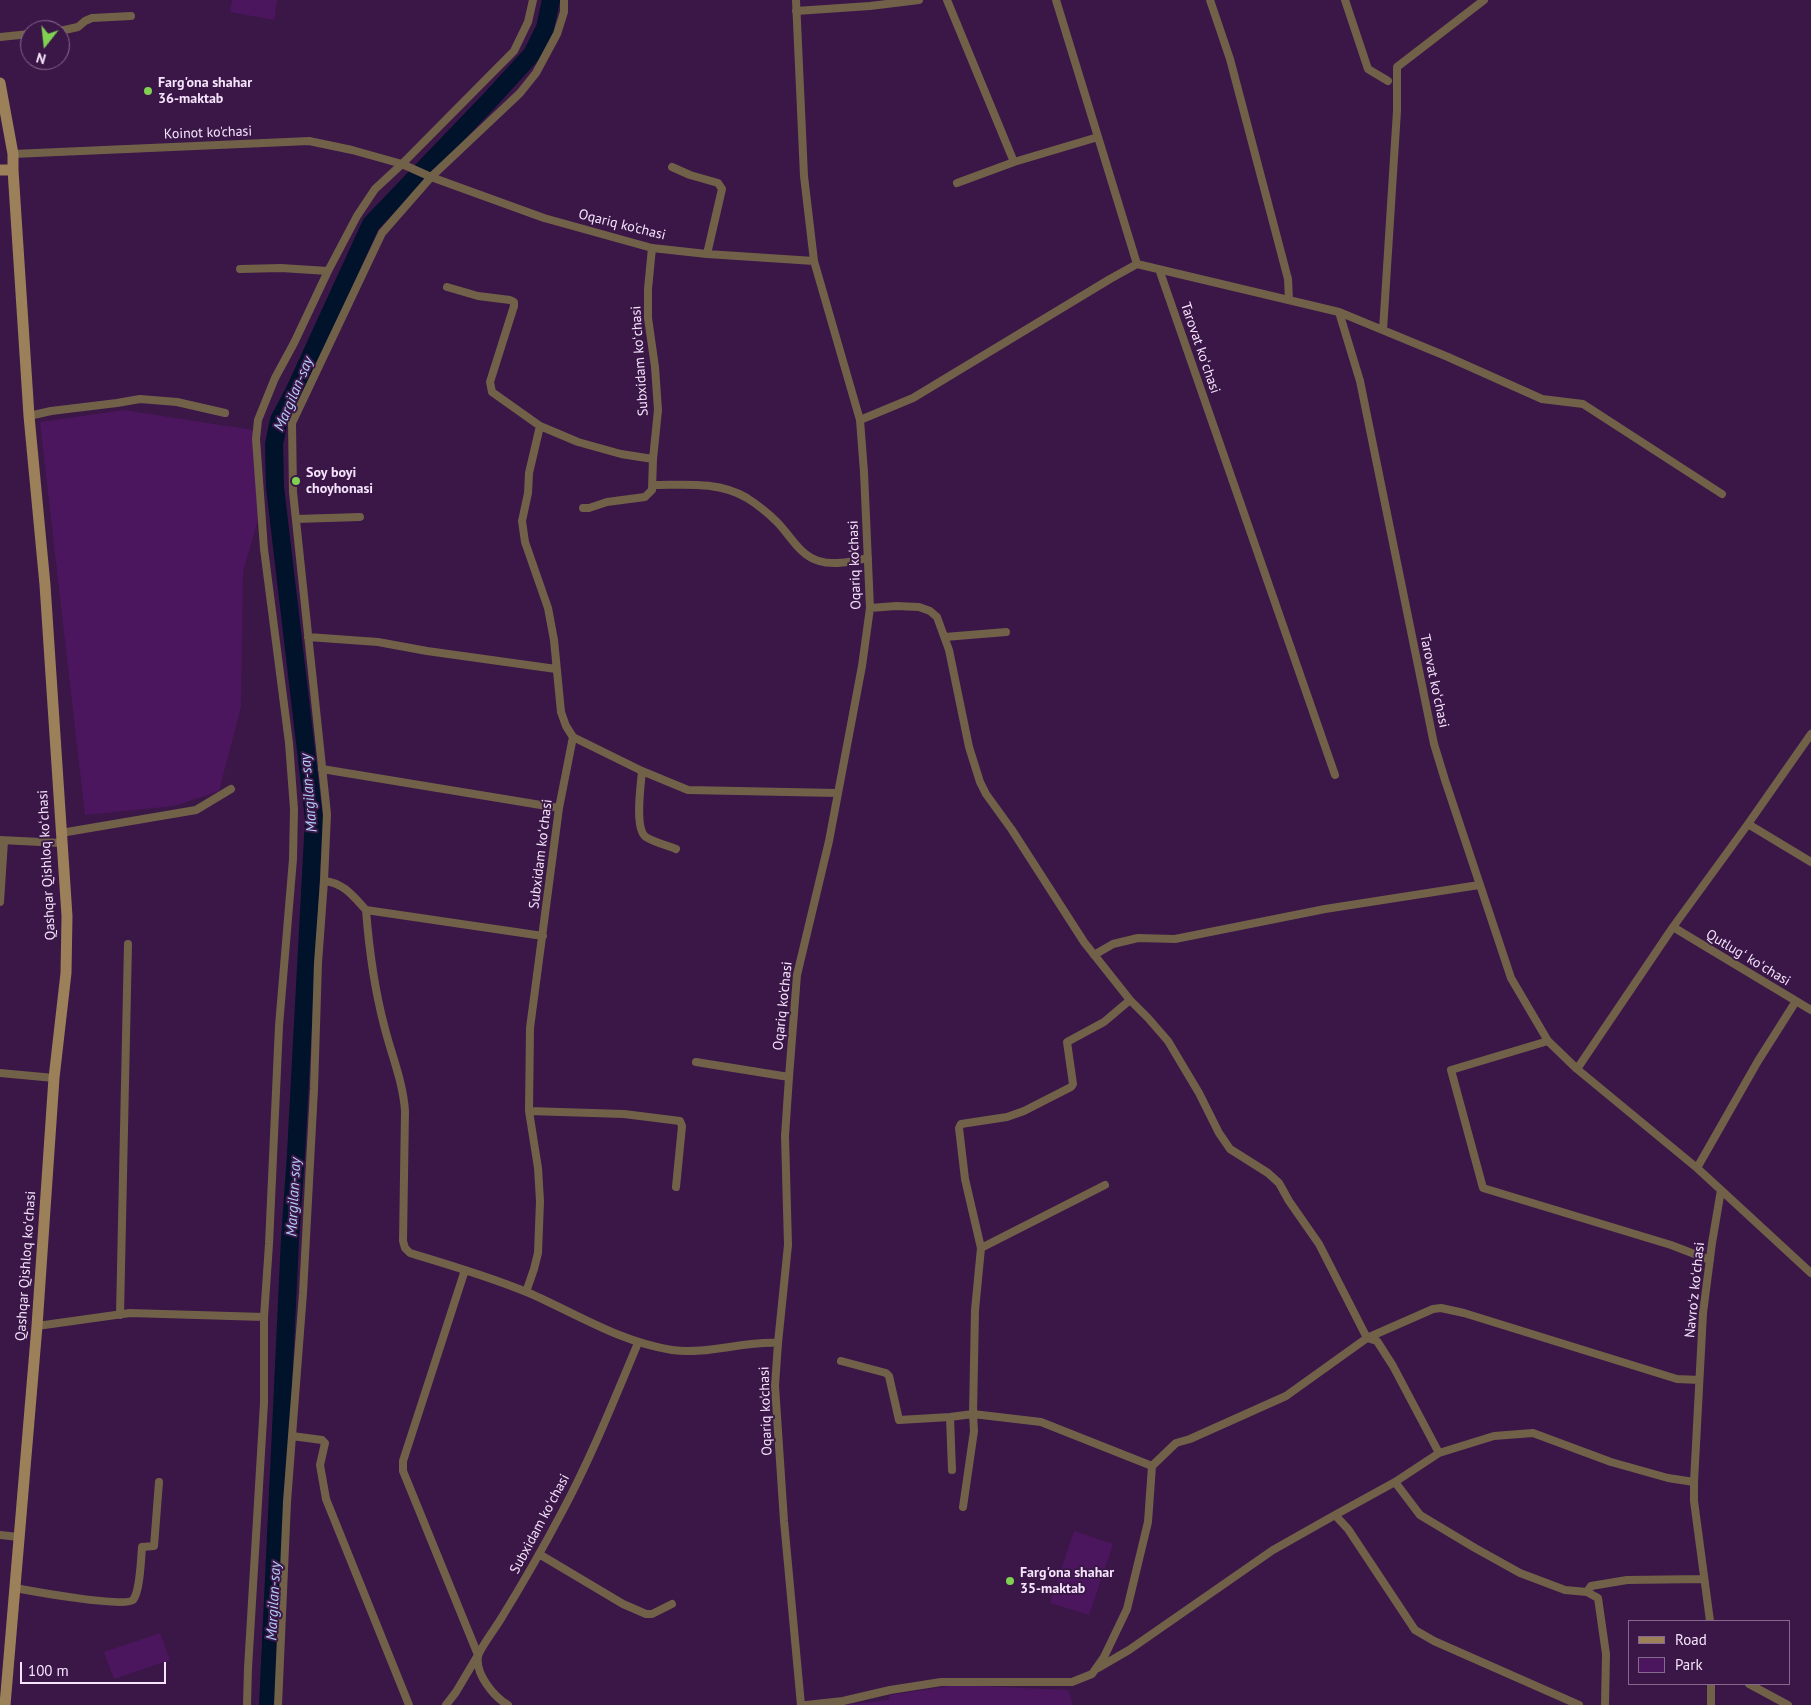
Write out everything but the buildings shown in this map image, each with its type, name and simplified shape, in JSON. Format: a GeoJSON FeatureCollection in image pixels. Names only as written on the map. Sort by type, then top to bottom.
{"type":"FeatureCollection","features":[{"type":"Feature","properties":{"kind":"main road","name":"Qashqar Qishloq koʻchasi"},"geometry":{"type":"LineString","coordinates":[[0,83],[13,154],[29,416],[45,585],[67,916],[66,974],[54,1078],[37,1326],[6,1705]]}},
{"type":"Feature","properties":{"kind":"main road"},"geometry":{"type":"LineString","coordinates":[[0,170],[13,170]]}},
{"type":"Feature","properties":{"kind":"street"},"geometry":{"type":"LineString","coordinates":[[248,1705],[248,1668],[264,1403],[264,1316],[279,1026],[293,859],[294,808],[289,743],[264,549],[256,439],[258,420],[272,386],[357,216],[375,189],[514,50],[528,22],[533,0]]}},
{"type":"Feature","properties":{"kind":"street"},"geometry":{"type":"LineString","coordinates":[[278,1705],[287,1502],[304,1264],[327,814],[293,492],[292,423],[382,233],[431,177],[520,93],[536,73],[557,34],[564,12],[564,0]]}},
{"type":"Feature","properties":{"kind":"street","name":"Oqariq ko'chasi"},"geometry":{"type":"LineString","coordinates":[[796,0],[804,176],[814,261],[860,420],[870,608],[862,666],[829,841],[797,975],[785,1136],[788,1245],[775,1386],[784,1521],[801,1705]]}},
{"type":"Feature","properties":{"kind":"street"},"geometry":{"type":"LineString","coordinates":[[796,11],[870,6],[919,0]]}},
{"type":"Feature","properties":{"kind":"street"},"geometry":{"type":"LineString","coordinates":[[948,0],[1014,162]]}},
{"type":"Feature","properties":{"kind":"street"},"geometry":{"type":"LineString","coordinates":[[1056,0],[1137,264]]}},
{"type":"Feature","properties":{"kind":"street"},"geometry":{"type":"LineString","coordinates":[[1210,0],[1230,59],[1288,279],[1289,300]]}},
{"type":"Feature","properties":{"kind":"street"},"geometry":{"type":"LineString","coordinates":[[1345,0],[1368,69],[1388,81]]}},
{"type":"Feature","properties":{"kind":"street"},"geometry":{"type":"LineString","coordinates":[[1383,330],[1397,111],[1397,67],[1484,0]]}},
{"type":"Feature","properties":{"kind":"street"},"geometry":{"type":"LineString","coordinates":[[70,29],[78,27],[92,18],[131,16]]}},
{"type":"Feature","properties":{"kind":"street"},"geometry":{"type":"LineString","coordinates":[[0,37],[20,35]]}},
{"type":"Feature","properties":{"kind":"street"},"geometry":{"type":"LineString","coordinates":[[957,183],[1014,162],[1098,138]]}},
{"type":"Feature","properties":{"kind":"street","name":"Koinot ko'chasi"},"geometry":{"type":"LineString","coordinates":[[13,154],[309,141],[352,150],[402,164],[431,177]]}},
{"type":"Feature","properties":{"kind":"street"},"geometry":{"type":"LineString","coordinates":[[672,167],[690,175],[718,183],[721,186],[722,189],[707,254]]}},
{"type":"Feature","properties":{"kind":"street","name":"Oqariq ko'chasi"},"geometry":{"type":"LineString","coordinates":[[431,177],[544,218],[652,248],[707,254],[814,261]]}},
{"type":"Feature","properties":{"kind":"street","name":"Subxidam koʻchasi"},"geometry":{"type":"LineString","coordinates":[[652,248],[648,308],[658,410],[652,485]]}},
{"type":"Feature","properties":{"kind":"street"},"geometry":{"type":"LineString","coordinates":[[860,420],[913,398],[1137,264],[1339,312],[1542,399],[1583,404],[1722,494]]}},
{"type":"Feature","properties":{"kind":"street"},"geometry":{"type":"LineString","coordinates":[[240,269],[281,268],[328,271]]}},
{"type":"Feature","properties":{"kind":"street","name":"Tarovat koʻchasi"},"geometry":{"type":"LineString","coordinates":[[1159,270],[1335,775]]}},
{"type":"Feature","properties":{"kind":"street"},"geometry":{"type":"LineString","coordinates":[[447,287],[478,296],[514,302],[490,382],[492,392],[540,426],[578,442],[621,454],[653,459]]}},
{"type":"Feature","properties":{"kind":"street","name":"Tarovat koʻchasi"},"geometry":{"type":"LineString","coordinates":[[1339,312],[1360,381],[1434,744],[1479,885],[1512,978],[1548,1042]]}},
{"type":"Feature","properties":{"kind":"street"},"geometry":{"type":"LineString","coordinates":[[29,416],[51,411],[140,399],[177,402],[225,413]]}},
{"type":"Feature","properties":{"kind":"street"},"geometry":{"type":"LineString","coordinates":[[540,426],[529,473],[528,493],[522,521],[525,542],[548,608],[554,640],[561,712],[566,726],[573,737],[642,771],[688,790],[837,793]]}},
{"type":"Feature","properties":{"kind":"street"},"geometry":{"type":"LineString","coordinates":[[583,508],[647,496],[651,492],[652,485],[710,485],[724,488],[746,498],[767,512],[810,558],[820,562],[842,563],[868,558]]}},
{"type":"Feature","properties":{"kind":"street"},"geometry":{"type":"LineString","coordinates":[[296,519],[360,516]]}},
{"type":"Feature","properties":{"kind":"street"},"geometry":{"type":"LineString","coordinates":[[870,608],[919,607],[930,611],[937,618],[945,637],[959,692],[969,746],[980,782],[986,794],[1094,954],[1130,1000],[1168,1041],[1199,1093],[1219,1133],[1230,1149],[1268,1173],[1279,1183],[1289,1201],[1320,1244],[1367,1338],[1377,1341],[1439,1453]]}},
{"type":"Feature","properties":{"kind":"street"},"geometry":{"type":"LineString","coordinates":[[945,637],[1006,632]]}},
{"type":"Feature","properties":{"kind":"street"},"geometry":{"type":"LineString","coordinates":[[308,637],[378,642],[427,651],[556,669]]}},
{"type":"Feature","properties":{"kind":"street"},"geometry":{"type":"LineString","coordinates":[[1577,1069],[1673,927],[1811,734]]}},
{"type":"Feature","properties":{"kind":"street","name":"Subxidam koʻchasi"},"geometry":{"type":"LineString","coordinates":[[526,1292],[538,1253],[540,1201],[538,1168],[530,1111],[530,1028],[559,808],[573,737]]}},
{"type":"Feature","properties":{"kind":"street"},"geometry":{"type":"LineString","coordinates":[[322,769],[559,808]]}},
{"type":"Feature","properties":{"kind":"street"},"geometry":{"type":"LineString","coordinates":[[642,771],[639,801],[640,831],[645,837],[676,849]]}},
{"type":"Feature","properties":{"kind":"street"},"geometry":{"type":"LineString","coordinates":[[0,902],[2,840],[61,838],[196,810],[231,789]]}},
{"type":"Feature","properties":{"kind":"street"},"geometry":{"type":"LineString","coordinates":[[1748,824],[1811,862]]}},
{"type":"Feature","properties":{"kind":"street"},"geometry":{"type":"LineString","coordinates":[[324,881],[334,882],[346,889],[366,910],[543,936]]}},
{"type":"Feature","properties":{"kind":"street"},"geometry":{"type":"LineString","coordinates":[[1094,954],[1113,944],[1138,938],[1175,939],[1325,909],[1479,885]]}},
{"type":"Feature","properties":{"kind":"street"},"geometry":{"type":"LineString","coordinates":[[366,910],[370,956],[383,1023],[404,1094],[403,1241],[405,1248],[410,1253],[526,1292],[604,1330],[638,1343],[690,1351],[760,1342],[778,1342]]}},
{"type":"Feature","properties":{"kind":"street","name":"Qutlugʻ koʻchasi"},"geometry":{"type":"LineString","coordinates":[[1673,927],[1811,1010]]}},
{"type":"Feature","properties":{"kind":"street"},"geometry":{"type":"LineString","coordinates":[[120,1315],[128,944]]}},
{"type":"Feature","properties":{"kind":"street"},"geometry":{"type":"LineString","coordinates":[[963,1507],[974,1431],[975,1310],[981,1248],[965,1180],[959,1128],[961,1124],[1006,1117],[1024,1111],[1071,1087],[1073,1084],[1067,1042],[1104,1022],[1130,1000]]}},
{"type":"Feature","properties":{"kind":"street"},"geometry":{"type":"LineString","coordinates":[[1697,1168],[1758,1061],[1796,1001]]}},
{"type":"Feature","properties":{"kind":"street"},"geometry":{"type":"LineString","coordinates":[[1710,1260],[1652,1239],[1483,1188],[1451,1070],[1548,1042],[1577,1069],[1697,1168],[1811,1273]]}},
{"type":"Feature","properties":{"kind":"street"},"geometry":{"type":"LineString","coordinates":[[696,1062],[789,1077]]}},
{"type":"Feature","properties":{"kind":"street"},"geometry":{"type":"LineString","coordinates":[[0,1073],[54,1078]]}},
{"type":"Feature","properties":{"kind":"street"},"geometry":{"type":"LineString","coordinates":[[530,1111],[624,1114],[680,1121],[682,1126],[676,1187]]}},
{"type":"Feature","properties":{"kind":"street"},"geometry":{"type":"LineString","coordinates":[[981,1248],[1105,1185]]}},
{"type":"Feature","properties":{"kind":"street","name":"Navroʻz koʻchasi"},"geometry":{"type":"LineString","coordinates":[[1710,1620],[1694,1501],[1694,1482],[1703,1313],[1721,1190]]}},
{"type":"Feature","properties":{"kind":"street"},"geometry":{"type":"LineString","coordinates":[[465,1270],[403,1461],[403,1471],[478,1655],[479,1666],[490,1689],[500,1700],[508,1705]]}},
{"type":"Feature","properties":{"kind":"street"},"geometry":{"type":"LineString","coordinates":[[806,1705],[843,1701],[890,1690],[941,1682],[1072,1682],[1092,1674],[1104,1657],[1126,1609],[1148,1522],[1152,1466],[1176,1443],[1190,1439],[1286,1396],[1367,1338],[1433,1309],[1441,1308],[1677,1379],[1699,1380]]}},
{"type":"Feature","properties":{"kind":"street"},"geometry":{"type":"LineString","coordinates":[[37,1326],[130,1313],[264,1316]]}},
{"type":"Feature","properties":{"kind":"street","name":"Subxidam koʻchasi"},"geometry":{"type":"LineString","coordinates":[[446,1705],[456,1692],[539,1554],[581,1474],[638,1343]]}},
{"type":"Feature","properties":{"kind":"street"},"geometry":{"type":"LineString","coordinates":[[841,1361],[886,1373],[889,1376],[897,1419],[899,1420],[973,1414],[1042,1422],[1152,1466]]}},
{"type":"Feature","properties":{"kind":"street"},"geometry":{"type":"LineString","coordinates":[[950,1417],[952,1470]]}},
{"type":"Feature","properties":{"kind":"street"},"geometry":{"type":"LineString","coordinates":[[1095,1669],[1129,1650],[1273,1550],[1395,1482],[1439,1453],[1494,1436],[1533,1433],[1611,1462],[1668,1478],[1694,1482]]}},
{"type":"Feature","properties":{"kind":"street"},"geometry":{"type":"LineString","coordinates":[[292,1436],[322,1440],[324,1443],[320,1465],[326,1499],[409,1705]]}},
{"type":"Feature","properties":{"kind":"street"},"geometry":{"type":"LineString","coordinates":[[15,1588],[105,1601],[130,1602],[134,1598],[138,1583],[142,1547],[154,1546],[159,1482]]}},
{"type":"Feature","properties":{"kind":"street"},"geometry":{"type":"LineString","coordinates":[[1395,1482],[1420,1516],[1467,1543],[1520,1573],[1565,1590],[1587,1592],[1598,1598],[1606,1654],[1605,1705]]}},
{"type":"Feature","properties":{"kind":"street"},"geometry":{"type":"LineString","coordinates":[[1335,1515],[1348,1529],[1415,1630],[1434,1641],[1579,1705]]}},
{"type":"Feature","properties":{"kind":"street"},"geometry":{"type":"LineString","coordinates":[[0,1535],[19,1537]]}},
{"type":"Feature","properties":{"kind":"street"},"geometry":{"type":"LineString","coordinates":[[539,1554],[623,1604],[646,1614],[652,1614],[672,1604]]}},
{"type":"Feature","properties":{"kind":"street"},"geometry":{"type":"LineString","coordinates":[[1587,1592],[1591,1586],[1626,1580],[1704,1579]]}},
{"type":"Feature","properties":{"kind":"street"},"geometry":{"type":"LineString","coordinates":[[1711,1685],[1711,1705]]}},
{"type":"Feature","properties":{"kind":"street"},"geometry":{"type":"LineString","coordinates":[[1751,1685],[1788,1705]]}},
{"type":"Feature","properties":{"kind":"green space"},"geometry":{"type":"Polygon","coordinates":[[[232,0],[277,0],[274,20],[230,12],[232,0]]]}},
{"type":"Feature","properties":{"kind":"green space"},"geometry":{"type":"Polygon","coordinates":[[[124,410],[253,430],[258,520],[243,571],[241,707],[219,791],[174,806],[85,815],[40,422],[124,410]]]}},
{"type":"Feature","properties":{"kind":"green space"},"geometry":{"type":"Polygon","coordinates":[[[1074,1531],[1113,1544],[1089,1615],[1050,1603],[1074,1531]]]}},
{"type":"Feature","properties":{"kind":"green space"},"geometry":{"type":"Polygon","coordinates":[[[160,1633],[170,1660],[114,1679],[104,1652],[160,1633]]]}},
{"type":"Feature","properties":{"kind":"green space"},"geometry":{"type":"Polygon","coordinates":[[[957,1685],[1068,1690],[1073,1705],[846,1705],[889,1700],[890,1695],[957,1685]]]}},
{"type":"Feature","properties":{"kind":"waterway","name":"Margilan-say"},"geometry":{"type":"LineString","coordinates":[[268,1705],[290,1239],[314,819],[275,487],[274,444],[279,420],[294,392],[371,224],[532,54],[545,28],[551,0]]}},
{"type":"Feature","properties":{"kind":"place","name":"Farg'ona shahar 36-maktab"},"geometry":{"type":"Point","coordinates":[148,91]}},
{"type":"Feature","properties":{"kind":"place","name":"Soy boyi choyhonasi"},"geometry":{"type":"Point","coordinates":[296,481]}},
{"type":"Feature","properties":{"kind":"place","name":"Farg'ona shahar 35-maktab"},"geometry":{"type":"Point","coordinates":[1010,1581]}}]}
